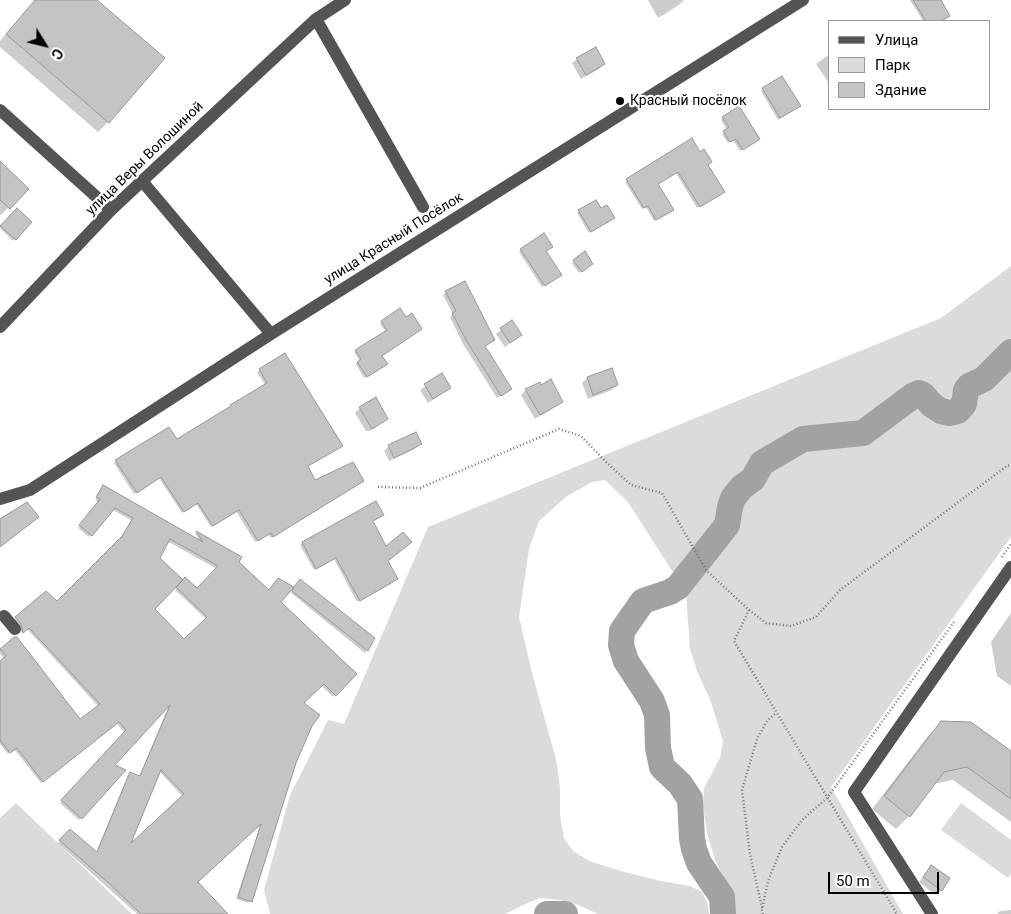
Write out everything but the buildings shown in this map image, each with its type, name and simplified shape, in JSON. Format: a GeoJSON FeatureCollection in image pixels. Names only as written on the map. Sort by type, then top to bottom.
{"type":"FeatureCollection","features":[{"type":"Feature","properties":{"kind":"street","name":"улица Веры Волошиной"},"geometry":{"type":"LineString","coordinates":[[0,327],[142,181],[316,19],[345,0]]}},
{"type":"Feature","properties":{"kind":"street","name":"улица Красный Посёлок"},"geometry":{"type":"LineString","coordinates":[[0,500],[30,490],[271,334],[803,0]]}},
{"type":"Feature","properties":{"kind":"street"},"geometry":{"type":"LineString","coordinates":[[316,19],[423,207]]}},
{"type":"Feature","properties":{"kind":"street"},"geometry":{"type":"LineString","coordinates":[[0,110],[112,210]]}},
{"type":"Feature","properties":{"kind":"street"},"geometry":{"type":"LineString","coordinates":[[142,181],[271,334]]}},
{"type":"Feature","properties":{"kind":"street"},"geometry":{"type":"LineString","coordinates":[[932,914],[854,792],[1011,566]]}},
{"type":"Feature","properties":{"kind":"street"},"geometry":{"type":"LineString","coordinates":[[4,616],[15,628]]}},
{"type":"Feature","properties":{"kind":"path"},"geometry":{"type":"LineString","coordinates":[[378,487],[420,488],[560,429],[581,436],[631,485],[662,493],[706,570],[749,610],[766,623],[791,626],[816,618],[840,590],[1011,464]]}},
{"type":"Feature","properties":{"kind":"path"},"geometry":{"type":"LineString","coordinates":[[999,560],[1011,544]]}},
{"type":"Feature","properties":{"kind":"path"},"geometry":{"type":"LineString","coordinates":[[749,610],[734,641],[896,914]]}},
{"type":"Feature","properties":{"kind":"path"},"geometry":{"type":"LineString","coordinates":[[762,910],[768,881],[782,846],[802,820],[827,798],[958,616]]}},
{"type":"Feature","properties":{"kind":"path"},"geometry":{"type":"LineString","coordinates":[[763,914],[750,854],[742,790],[757,739],[767,721],[776,712]]}},
{"type":"Feature","properties":{"kind":"green space"},"geometry":{"type":"Polygon","coordinates":[[[1011,266],[1011,537],[831,787],[903,914],[732,914],[728,885],[715,860],[707,833],[703,806],[704,788],[720,758],[723,741],[711,702],[697,671],[690,649],[686,593],[628,502],[605,480],[592,482],[567,496],[539,521],[529,549],[519,617],[532,673],[556,759],[560,787],[560,815],[564,838],[573,851],[589,861],[624,872],[690,886],[702,892],[707,902],[709,914],[598,914],[576,904],[540,898],[505,914],[270,914],[264,890],[290,795],[328,720],[344,724],[428,527],[941,318],[1011,266]]]}},
{"type":"Feature","properties":{"kind":"green space"},"geometry":{"type":"Polygon","coordinates":[[[16,803],[132,914],[0,914],[0,818],[16,803]]]}},
{"type":"Feature","properties":{"kind":"green space"},"geometry":{"type":"Polygon","coordinates":[[[961,803],[1011,840],[1011,874],[1008,878],[941,830],[961,803]]]}},
{"type":"Feature","properties":{"kind":"waterway"},"geometry":{"type":"LineString","coordinates":[[723,914],[722,897],[699,863],[694,849],[690,799],[680,784],[662,767],[658,748],[657,715],[652,701],[626,661],[621,645],[622,631],[643,601],[670,592],[678,587],[727,525],[733,498],[742,487],[753,479],[762,463],[803,439],[863,433],[919,393],[941,411],[950,413],[958,411],[964,404],[966,390],[969,386],[984,379],[1011,352]]}},
{"type":"Feature","properties":{"kind":"waterway"},"geometry":{"type":"LineString","coordinates":[[547,914],[565,914]]}},
{"type":"Feature","properties":{"kind":"place","name":"Красный посёлок"},"geometry":{"type":"Point","coordinates":[620,101]}}]}
